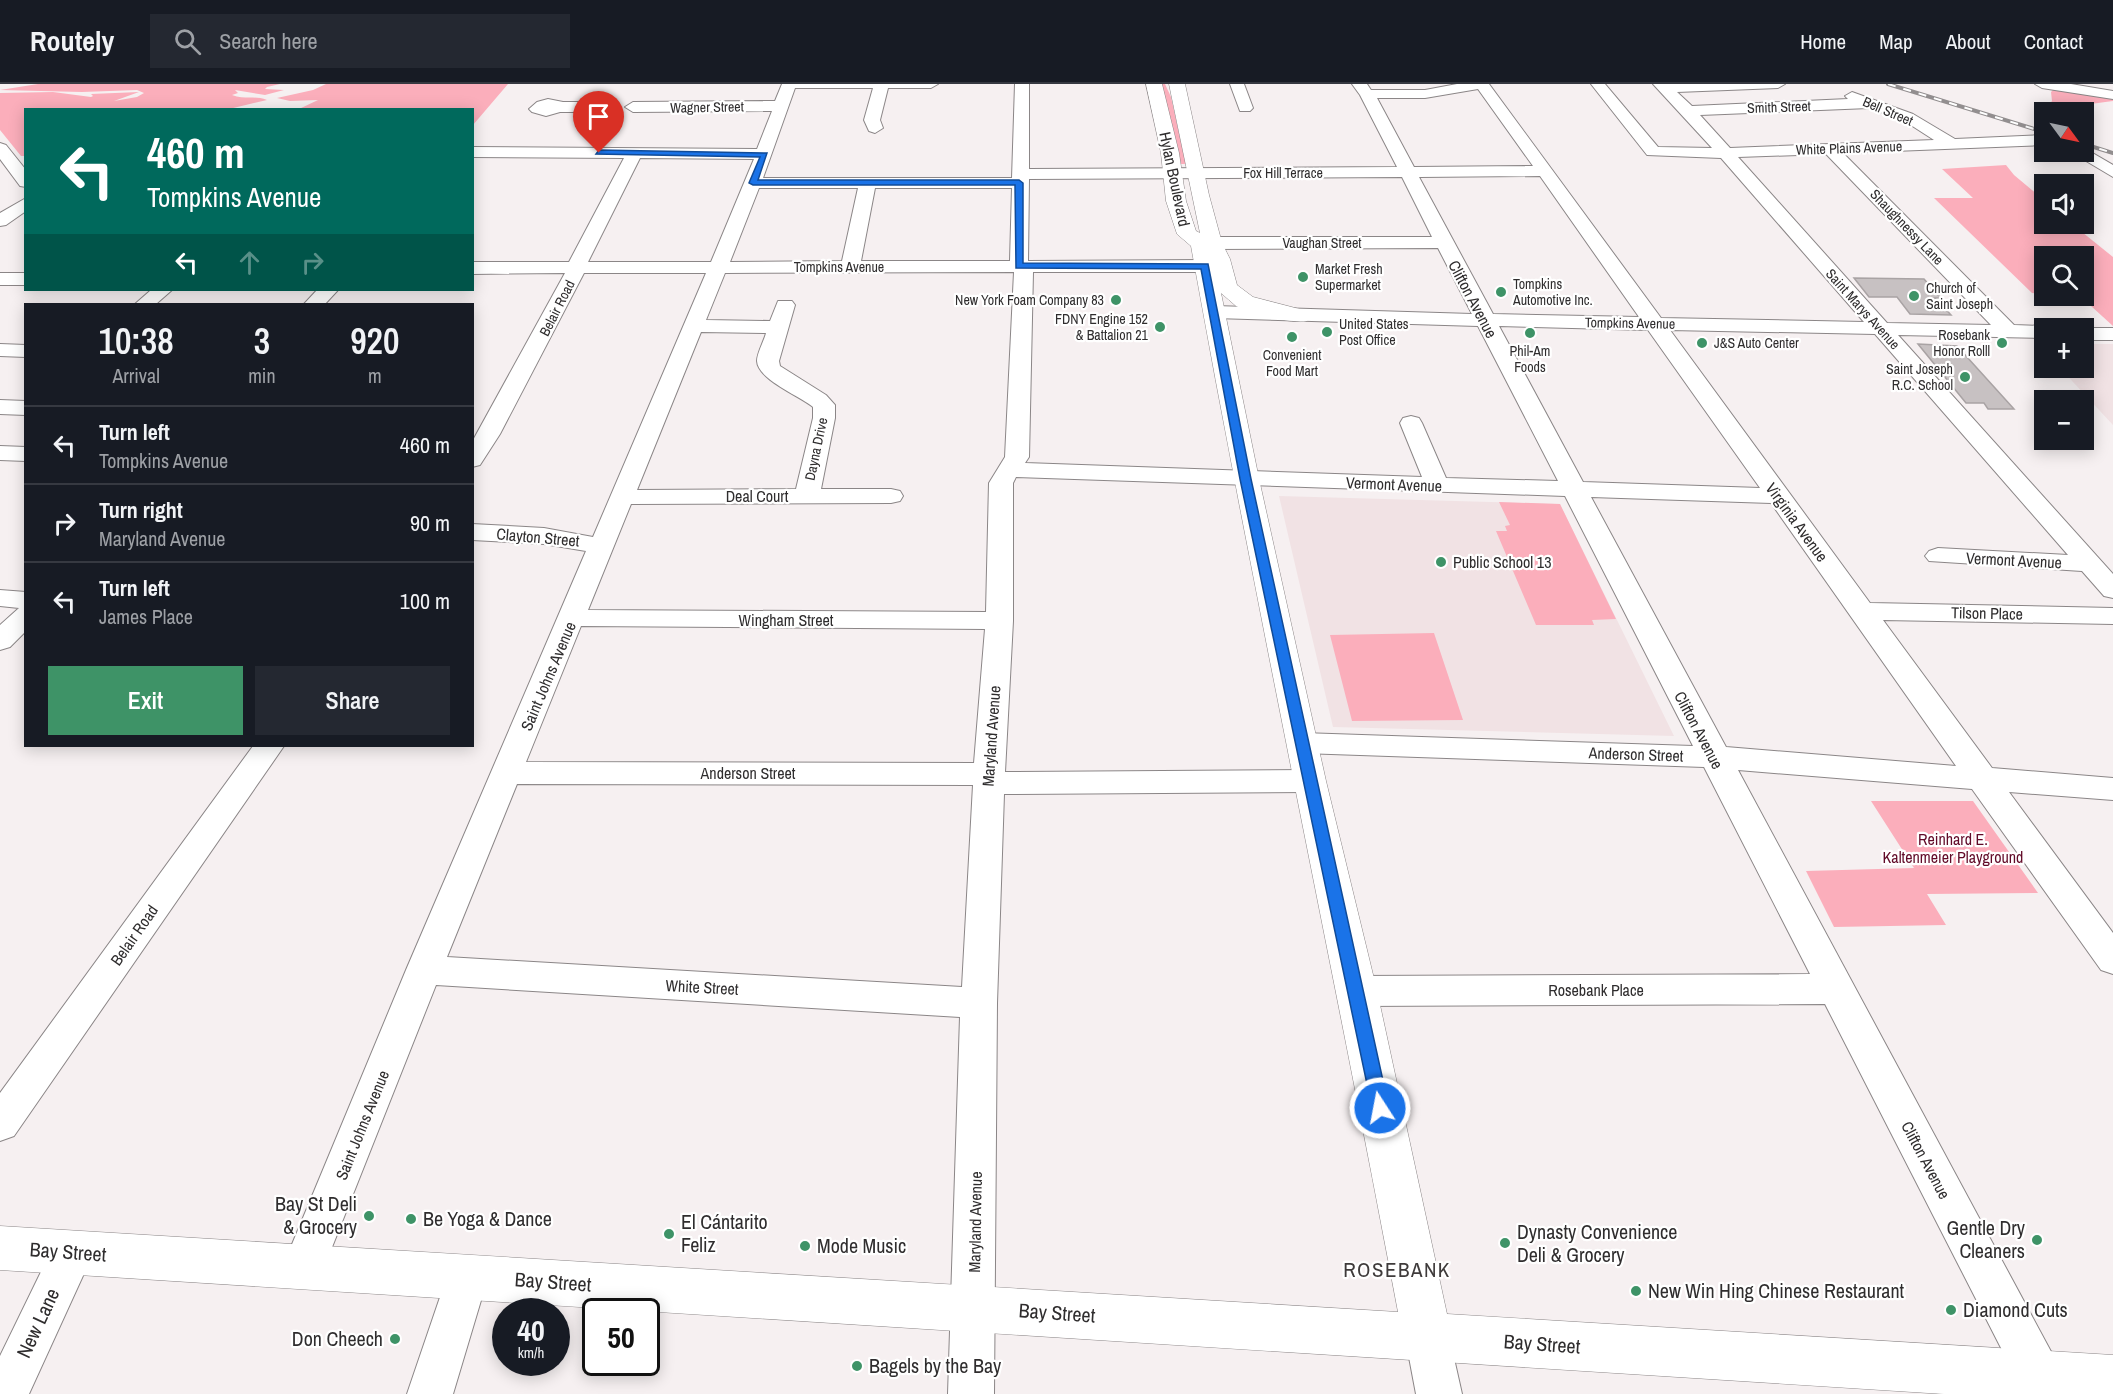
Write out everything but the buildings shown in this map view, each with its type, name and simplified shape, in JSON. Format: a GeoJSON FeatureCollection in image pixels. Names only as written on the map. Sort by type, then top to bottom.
{"type":"FeatureCollection","features":[{"type":"Feature","properties":{"kind":"main road","name":"Hylan Boulevard"},"geometry":{"type":"LineString","coordinates":[[1154,84],[1176,201],[1187,234],[1207,243]]}},
{"type":"Feature","properties":{"kind":"main road","name":"Hylan Boulevard"},"geometry":{"type":"LineString","coordinates":[[1177,84],[1207,243],[1205,266],[1246,479],[1309,781],[1357,992],[1427,1336]]}},
{"type":"Feature","properties":{"kind":"main road"},"geometry":{"type":"LineString","coordinates":[[1207,243],[1220,259],[1227,287],[1233,294],[1245,302],[1265,309],[1299,316]]}},
{"type":"Feature","properties":{"kind":"main road","name":"Bay Street"},"geometry":{"type":"LineString","coordinates":[[0,1248],[1427,1336],[1985,1383],[2039,1375],[2113,1380]]}},
{"type":"Feature","properties":{"kind":"street"},"geometry":{"type":"LineString","coordinates":[[875,128],[872,120],[882,84]]}},
{"type":"Feature","properties":{"kind":"street","name":"Wagner Street"},"geometry":{"type":"LineString","coordinates":[[633,107],[882,84],[931,84]]}},
{"type":"Feature","properties":{"kind":"street","name":"Maryland Avenue"},"geometry":{"type":"LineString","coordinates":[[971,1394],[980,1003],[988,778],[999,621],[1001,483],[1017,457],[1024,273],[1019,266],[1022,84]]}},
{"type":"Feature","properties":{"kind":"street"},"geometry":{"type":"LineString","coordinates":[[1237,84],[1245,108]]}},
{"type":"Feature","properties":{"kind":"street"},"geometry":{"type":"LineString","coordinates":[[1363,89],[1425,94],[1482,84]]}},
{"type":"Feature","properties":{"kind":"street","name":"Virginia Avenue"},"geometry":{"type":"LineString","coordinates":[[1482,84],[2113,960]]}},
{"type":"Feature","properties":{"kind":"street"},"geometry":{"type":"LineString","coordinates":[[1663,86],[1778,84]]}},
{"type":"Feature","properties":{"kind":"street"},"geometry":{"type":"LineString","coordinates":[[2042,84],[2113,95]]}},
{"type":"Feature","properties":{"kind":"street","name":"White Plains Avenue"},"geometry":{"type":"LineString","coordinates":[[1598,85],[1653,152],[1724,153],[2034,140]]}},
{"type":"Feature","properties":{"kind":"street","name":"Saint Marys Avenue"},"geometry":{"type":"LineString","coordinates":[[1663,86],[1688,111],[2113,590]]}},
{"type":"Feature","properties":{"kind":"street","name":"Bell Street"},"geometry":{"type":"LineString","coordinates":[[1830,88],[1908,117],[1952,144]]}},
{"type":"Feature","properties":{"kind":"street","name":"Clifton Avenue"},"geometry":{"type":"LineString","coordinates":[[1363,89],[2039,1375]]}},
{"type":"Feature","properties":{"kind":"street"},"geometry":{"type":"LineString","coordinates":[[563,91],[556,106],[610,107]]}},
{"type":"Feature","properties":{"kind":"street","name":"Saint Johns Avenue"},"geometry":{"type":"LineString","coordinates":[[304,1266],[424,970],[624,497],[753,183],[786,92]]}},
{"type":"Feature","properties":{"kind":"street","name":"Smith Street"},"geometry":{"type":"LineString","coordinates":[[1688,111],[1870,103]]}},
{"type":"Feature","properties":{"kind":"street"},"geometry":{"type":"LineString","coordinates":[[0,148],[24,180]]}},
{"type":"Feature","properties":{"kind":"street","name":"Shaughnessy Lane"},"geometry":{"type":"LineString","coordinates":[[1830,149],[2009,332]]}},
{"type":"Feature","properties":{"kind":"street"},"geometry":{"type":"LineString","coordinates":[[474,152],[764,154]]}},
{"type":"Feature","properties":{"kind":"street","name":"Belair Road"},"geometry":{"type":"LineString","coordinates":[[474,454],[481,431],[573,279],[635,153]]}},
{"type":"Feature","properties":{"kind":"street"},"geometry":{"type":"LineString","coordinates":[[2094,160],[2113,172]]}},
{"type":"Feature","properties":{"kind":"street","name":"Fox Hill Terrace"},"geometry":{"type":"LineString","coordinates":[[753,183],[923,184],[1172,173],[1546,171]]}},
{"type":"Feature","properties":{"kind":"street"},"geometry":{"type":"LineString","coordinates":[[850,267],[868,183]]}},
{"type":"Feature","properties":{"kind":"street"},"geometry":{"type":"LineString","coordinates":[[0,221],[24,204]]}},
{"type":"Feature","properties":{"kind":"street","name":"Vaughan Street"},"geometry":{"type":"LineString","coordinates":[[1207,243],[1443,242]]}},
{"type":"Feature","properties":{"kind":"street","name":"Tompkins Avenue"},"geometry":{"type":"LineString","coordinates":[[474,268],[1205,266]]}},
{"type":"Feature","properties":{"kind":"street"},"geometry":{"type":"LineString","coordinates":[[147,303],[161,291]]}},
{"type":"Feature","properties":{"kind":"street"},"geometry":{"type":"LineString","coordinates":[[315,303],[327,291]]}},
{"type":"Feature","properties":{"kind":"street","name":"Dayna Drive"},"geometry":{"type":"LineString","coordinates":[[785,305],[768,361],[769,367],[775,374],[816,397],[824,405],[825,418],[807,496]]}},
{"type":"Feature","properties":{"kind":"street","name":"Tompkins Avenue"},"geometry":{"type":"LineString","coordinates":[[1215,312],[1299,316],[2034,333]]}},
{"type":"Feature","properties":{"kind":"street"},"geometry":{"type":"LineString","coordinates":[[694,326],[779,327]]}},
{"type":"Feature","properties":{"kind":"street"},"geometry":{"type":"LineString","coordinates":[[2094,333],[2113,334]]}},
{"type":"Feature","properties":{"kind":"street"},"geometry":{"type":"LineString","coordinates":[[0,350],[24,351]]}},
{"type":"Feature","properties":{"kind":"street"},"geometry":{"type":"LineString","coordinates":[[0,407],[24,408]]}},
{"type":"Feature","properties":{"kind":"street"},"geometry":{"type":"LineString","coordinates":[[1411,423],[1438,486]]}},
{"type":"Feature","properties":{"kind":"street"},"geometry":{"type":"LineString","coordinates":[[0,453],[24,454]]}},
{"type":"Feature","properties":{"kind":"street","name":"Vermont Avenue"},"geometry":{"type":"LineString","coordinates":[[1009,470],[1779,496]]}},
{"type":"Feature","properties":{"kind":"street","name":"Deal Court"},"geometry":{"type":"LineString","coordinates":[[624,497],[891,496]]}},
{"type":"Feature","properties":{"kind":"street","name":"Clayton Street"},"geometry":{"type":"LineString","coordinates":[[474,532],[544,536],[603,546]]}},
{"type":"Feature","properties":{"kind":"street","name":"Vermont Avenue"},"geometry":{"type":"LineString","coordinates":[[1938,556],[2090,564]]}},
{"type":"Feature","properties":{"kind":"street"},"geometry":{"type":"LineString","coordinates":[[0,598],[24,600]]}},
{"type":"Feature","properties":{"kind":"street","name":"Tilson Place"},"geometry":{"type":"LineString","coordinates":[[1862,611],[2113,616]]}},
{"type":"Feature","properties":{"kind":"street"},"geometry":{"type":"LineString","coordinates":[[0,642],[24,616]]}},
{"type":"Feature","properties":{"kind":"street","name":"Wingham Street"},"geometry":{"type":"LineString","coordinates":[[573,618],[999,621]]}},
{"type":"Feature","properties":{"kind":"street","name":"Anderson Street"},"geometry":{"type":"LineString","coordinates":[[1302,743],[1713,757],[2113,789]]}},
{"type":"Feature","properties":{"kind":"street","name":"Belair Road"},"geometry":{"type":"LineString","coordinates":[[0,1124],[267,747]]}},
{"type":"Feature","properties":{"kind":"street","name":"Anderson Street"},"geometry":{"type":"LineString","coordinates":[[507,773],[1309,781]]}},
{"type":"Feature","properties":{"kind":"street","name":"White Street"},"geometry":{"type":"LineString","coordinates":[[424,970],[980,1003]]}},
{"type":"Feature","properties":{"kind":"street","name":"Rosebank Place"},"geometry":{"type":"LineString","coordinates":[[1357,992],[1835,988]]}},
{"type":"Feature","properties":{"kind":"street","name":"New Lane"},"geometry":{"type":"LineString","coordinates":[[6,1394],[72,1253]]}},
{"type":"Feature","properties":{"kind":"street"},"geometry":{"type":"LineString","coordinates":[[430,1394],[467,1277]]}},
{"type":"Feature","properties":{"kind":"street","name":"Hylan Boulevard"},"geometry":{"type":"LineString","coordinates":[[1427,1336],[1439,1394]]}},
{"type":"Feature","properties":{"kind":"shaded area"},"geometry":{"type":"Polygon","coordinates":[[[2094,344],[2113,344],[2113,425],[2094,405],[2094,390],[2080,390],[2069,378],[2094,378],[2094,344]]]}},
{"type":"Feature","properties":{"kind":"shaded area","name":"Public School 13"},"geometry":{"type":"Polygon","coordinates":[[[1279,496],[1560,504],[1674,736],[1333,727],[1279,496]]]}},
{"type":"Feature","properties":{"kind":"green space"},"geometry":{"type":"Polygon","coordinates":[[[38,84],[280,84],[265,89],[284,90],[265,95],[235,90],[238,93],[232,95],[267,100],[233,108],[24,108],[24,156],[21,156],[0,130],[0,93],[53,92],[91,97],[93,96],[91,94],[139,92],[114,101],[137,97],[144,93],[137,90],[82,92],[0,90],[38,84]]]}},
{"type":"Feature","properties":{"kind":"green space"},"geometry":{"type":"Polygon","coordinates":[[[326,84],[508,84],[474,124],[474,108],[301,108],[318,100],[290,101],[277,98],[313,90],[326,84]]]}},
{"type":"Feature","properties":{"kind":"green space"},"geometry":{"type":"Polygon","coordinates":[[[1159,84],[1165,84],[1171,97],[1186,164],[1181,164],[1159,84]]]}},
{"type":"Feature","properties":{"kind":"green space"},"geometry":{"type":"Polygon","coordinates":[[[2054,89],[2113,98],[2113,101],[2094,104],[2051,102],[2051,92],[2054,89]]]}},
{"type":"Feature","properties":{"kind":"green space"},"geometry":{"type":"Polygon","coordinates":[[[2006,165],[2034,192],[2034,234],[2084,234],[2113,257],[2113,326],[2091,306],[2094,306],[2094,246],[2034,246],[2034,293],[2032,293],[1934,198],[1973,198],[1942,169],[2006,165]]]}},
{"type":"Feature","properties":{"kind":"green space"},"geometry":{"type":"Polygon","coordinates":[[[1499,502],[1560,504],[1616,619],[1592,620],[1594,625],[1536,625],[1496,531],[1507,531],[1505,526],[1510,525],[1499,502]]]}},
{"type":"Feature","properties":{"kind":"green space"},"geometry":{"type":"Polygon","coordinates":[[[1434,633],[1463,720],[1352,721],[1330,635],[1434,633]]]}},
{"type":"Feature","properties":{"kind":"green space","name":"Reinhard E. Kaltenmeier Playground"},"geometry":{"type":"Polygon","coordinates":[[[1871,801],[1973,801],[2038,893],[1927,894],[1946,925],[1834,927],[1806,871],[1914,868],[1871,801]]]}},
{"type":"Feature","properties":{"kind":"railway"},"geometry":{"type":"LineString","coordinates":[[1888,84],[2034,129]]}},
{"type":"Feature","properties":{"kind":"railway"},"geometry":{"type":"LineString","coordinates":[[2094,147],[2113,153]]}},
{"type":"Feature","properties":{"kind":"place","name":"Market Fresh Supermarket"},"geometry":{"type":"Point","coordinates":[1303,277]}},
{"type":"Feature","properties":{"kind":"place","name":"Tompkins Automotive Inc."},"geometry":{"type":"Point","coordinates":[1501,292]}},
{"type":"Feature","properties":{"kind":"place","name":"Church of Saint Joseph"},"geometry":{"type":"Point","coordinates":[1914,296]}},
{"type":"Feature","properties":{"kind":"place","name":"New York Foam Company 83"},"geometry":{"type":"Point","coordinates":[1116,300]}},
{"type":"Feature","properties":{"kind":"place","name":"FDNY Engine 152 & Battalion 21"},"geometry":{"type":"Point","coordinates":[1160,327]}},
{"type":"Feature","properties":{"kind":"place","name":"United States Post Office"},"geometry":{"type":"Point","coordinates":[1327,332]}},
{"type":"Feature","properties":{"kind":"place","name":"Phil-Am Foods"},"geometry":{"type":"Point","coordinates":[1530,333]}},
{"type":"Feature","properties":{"kind":"place","name":"Convenient Food Mart"},"geometry":{"type":"Point","coordinates":[1292,337]}},
{"type":"Feature","properties":{"kind":"place","name":"J&S Auto Center"},"geometry":{"type":"Point","coordinates":[1702,343]}},
{"type":"Feature","properties":{"kind":"place","name":"Rosebank Honor Rolll"},"geometry":{"type":"Point","coordinates":[2002,343]}},
{"type":"Feature","properties":{"kind":"place","name":"Saint Joseph R.C. School"},"geometry":{"type":"Point","coordinates":[1965,377]}},
{"type":"Feature","properties":{"kind":"place","name":"Public School 13"},"geometry":{"type":"Point","coordinates":[1441,562]}},
{"type":"Feature","properties":{"kind":"place","name":"Bay St Deli & Grocery"},"geometry":{"type":"Point","coordinates":[369,1216]}},
{"type":"Feature","properties":{"kind":"place","name":"Be Yoga & Dance"},"geometry":{"type":"Point","coordinates":[411,1219]}},
{"type":"Feature","properties":{"kind":"place","name":"El Cántarito Feliz"},"geometry":{"type":"Point","coordinates":[669,1234]}},
{"type":"Feature","properties":{"kind":"place","name":"Gentle Dry Cleaners"},"geometry":{"type":"Point","coordinates":[2037,1240]}},
{"type":"Feature","properties":{"kind":"place","name":"Dynasty Convenience Deli & Grocery"},"geometry":{"type":"Point","coordinates":[1505,1243]}},
{"type":"Feature","properties":{"kind":"place","name":"Mode Music"},"geometry":{"type":"Point","coordinates":[805,1246]}},
{"type":"Feature","properties":{"kind":"place","name":"New Win Hing Chinese Restaurant"},"geometry":{"type":"Point","coordinates":[1636,1291]}},
{"type":"Feature","properties":{"kind":"place","name":"Diamond Cuts"},"geometry":{"type":"Point","coordinates":[1951,1310]}},
{"type":"Feature","properties":{"kind":"place","name":"Don Cheech"},"geometry":{"type":"Point","coordinates":[395,1339]}},
{"type":"Feature","properties":{"kind":"place","name":"Bagels by the Bay"},"geometry":{"type":"Point","coordinates":[857,1366]}},
{"type":"Feature","properties":{"kind":"district","name":"ROSEBANK"},"geometry":{"type":"Point","coordinates":[1397,1270]}},
{"type":"Feature","properties":{"kind":"route"},"geometry":{"type":"LineString","coordinates":[[599,153],[764,154],[753,183],[1019,183],[1019,266],[1205,266],[1223,349],[1246,479],[1380,1108]]}}]}
